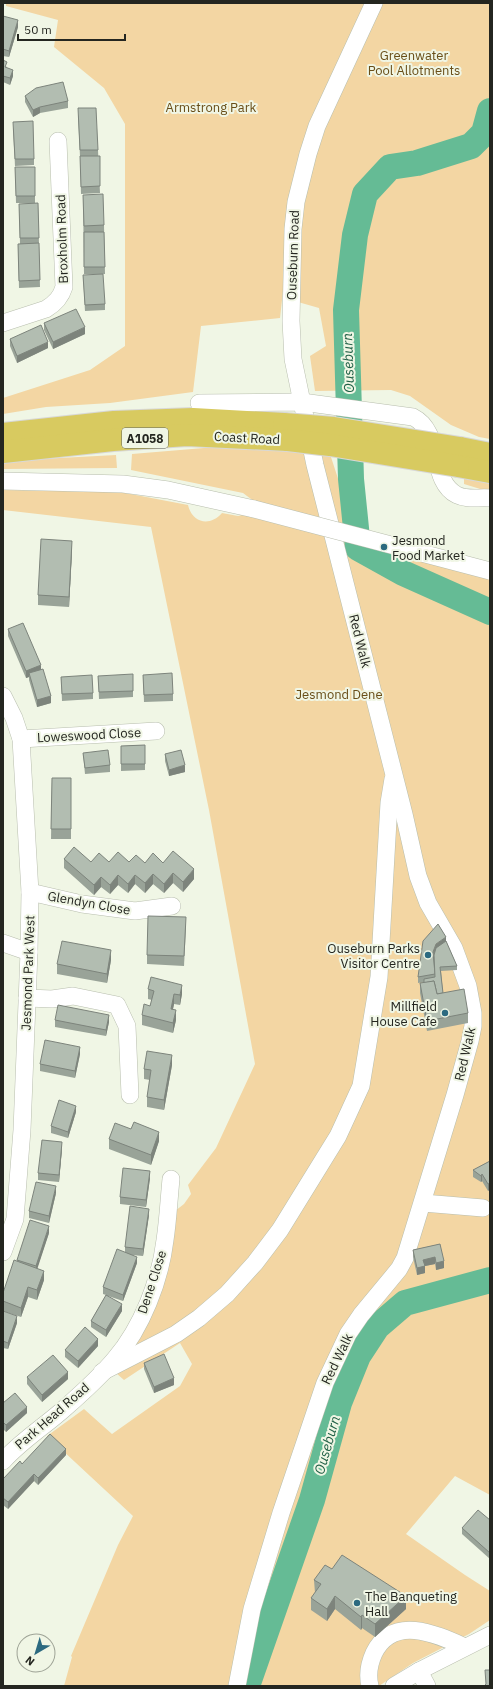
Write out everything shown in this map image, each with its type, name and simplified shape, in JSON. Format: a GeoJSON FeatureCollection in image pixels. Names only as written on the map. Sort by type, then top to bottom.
{"type":"FeatureCollection","features":[{"type":"Feature","properties":{"kind":"highway","name":"Coast Road"},"geometry":{"type":"LineString","coordinates":[[3,434],[114,422],[193,419],[286,432],[330,444],[459,457],[490,454]]}},
{"type":"Feature","properties":{"kind":"highway","name":"Coast Road"},"geometry":{"type":"LineString","coordinates":[[3,452],[113,440],[286,432]]}},
{"type":"Feature","properties":{"kind":"highway","name":"Coast Road"},"geometry":{"type":"LineString","coordinates":[[459,457],[490,472]]}},
{"type":"Feature","properties":{"kind":"street","name":"Ouseburn Road"},"geometry":{"type":"LineString","coordinates":[[302,402],[293,359],[291,334],[293,229],[296,202],[308,154],[317,126],[374,3]]}},
{"type":"Feature","properties":{"kind":"street","name":"Broxholm Road"},"geometry":{"type":"LineString","coordinates":[[3,323],[46,309],[53,305],[62,294],[64,287],[58,141]]}},
{"type":"Feature","properties":{"kind":"street"},"geometry":{"type":"LineString","coordinates":[[199,403],[302,402],[406,415],[418,420],[428,430],[444,482],[451,491],[467,498],[490,498]]}},
{"type":"Feature","properties":{"kind":"street","name":"Red Walk"},"geometry":{"type":"LineString","coordinates":[[237,1686],[252,1609],[281,1513],[324,1383],[340,1349],[357,1321],[399,1269],[414,1234],[470,1041],[473,1026],[473,1013],[468,986],[454,948],[428,903],[420,881],[394,773],[315,465],[302,402]]}},
{"type":"Feature","properties":{"kind":"street"},"geometry":{"type":"LineString","coordinates":[[3,481],[123,484],[183,493],[254,509],[490,571]]}},
{"type":"Feature","properties":{"kind":"street","name":"Jesmond Park West"},"geometry":{"type":"LineString","coordinates":[[3,696],[14,718],[21,739],[30,892],[22,1130],[15,1219],[3,1252]]}},
{"type":"Feature","properties":{"kind":"street","name":"Loweswood Close"},"geometry":{"type":"LineString","coordinates":[[21,739],[156,731]]}},
{"type":"Feature","properties":{"kind":"street"},"geometry":{"type":"LineString","coordinates":[[102,1372],[153,1346],[199,1318],[227,1294],[255,1263],[280,1230],[319,1170],[354,1103],[361,1086],[379,977],[389,803],[394,773]]}},
{"type":"Feature","properties":{"kind":"street","name":"Glendyn Close"},"geometry":{"type":"LineString","coordinates":[[30,892],[82,904],[135,911],[172,906]]}},
{"type":"Feature","properties":{"kind":"street"},"geometry":{"type":"LineString","coordinates":[[3,943],[29,952]]}},
{"type":"Feature","properties":{"kind":"street"},"geometry":{"type":"LineString","coordinates":[[27,998],[52,999],[73,996],[117,1005],[127,1026],[130,1095]]}},
{"type":"Feature","properties":{"kind":"street","name":"Dene Close"},"geometry":{"type":"LineString","coordinates":[[102,1372],[115,1359],[133,1334],[148,1302],[161,1263],[165,1240],[171,1179]]}},
{"type":"Feature","properties":{"kind":"street"},"geometry":{"type":"LineString","coordinates":[[423,1203],[483,1208]]}},
{"type":"Feature","properties":{"kind":"street","name":"Park Head Road"},"geometry":{"type":"LineString","coordinates":[[3,1461],[20,1444],[65,1408],[102,1372]]}},
{"type":"Feature","properties":{"kind":"street"},"geometry":{"type":"LineString","coordinates":[[370,1686],[368,1678],[369,1668],[377,1647],[387,1637],[398,1632],[410,1630],[426,1632],[441,1636],[465,1647]]}},
{"type":"Feature","properties":{"kind":"street"},"geometry":{"type":"LineString","coordinates":[[394,1686],[465,1647],[490,1636]]}},
{"type":"Feature","properties":{"kind":"street"},"geometry":{"type":"LineString","coordinates":[[419,1671],[427,1686]]}},
{"type":"Feature","properties":{"kind":"green space","name":"Armstrong Park"},"geometry":{"type":"Polygon","coordinates":[[[6,3],[369,3],[327,94],[284,282],[280,318],[201,326],[193,392],[110,403],[46,407],[3,414],[3,398],[90,370],[125,346],[125,124],[104,88],[54,47],[58,20],[6,6],[6,3]]]}},
{"type":"Feature","properties":{"kind":"green space","name":"Greenwater Pool Allotments"},"geometry":{"type":"Polygon","coordinates":[[[383,3],[490,3],[490,439],[479,437],[451,425],[410,396],[391,390],[315,391],[310,356],[326,346],[319,308],[298,302],[301,208],[311,159],[383,3]]]}},
{"type":"Feature","properties":{"kind":"green space","name":"Jesmond Dene"},"geometry":{"type":"Polygon","coordinates":[[[228,446],[330,454],[359,543],[490,578],[490,1495],[455,1476],[406,1534],[490,1591],[490,1620],[469,1634],[413,1663],[379,1686],[64,1686],[72,1657],[71,1656],[118,1545],[133,1516],[47,1436],[84,1409],[112,1434],[180,1386],[192,1364],[180,1343],[124,1380],[116,1373],[175,1211],[184,1204],[191,1194],[188,1185],[216,1148],[255,1064],[209,810],[151,527],[3,510],[3,490],[120,492],[188,505],[193,516],[202,521],[212,520],[222,513],[238,516],[246,514],[255,502],[243,493],[131,470],[132,454],[228,446]]]}},
{"type":"Feature","properties":{"kind":"green space"},"geometry":{"type":"Polygon","coordinates":[[[116,455],[117,468],[3,469],[3,461],[116,455]]]}},
{"type":"Feature","properties":{"kind":"green space"},"geometry":{"type":"Polygon","coordinates":[[[464,476],[490,482],[490,492],[464,484],[464,476]]]}},
{"type":"Feature","properties":{"kind":"building"},"geometry":{"type":"Polygon","coordinates":[[[3,16],[18,20],[9,51],[3,49],[3,16]]]}},
{"type":"Feature","properties":{"kind":"building"},"geometry":{"type":"Polygon","coordinates":[[[3,60],[7,62],[5,67],[13,70],[10,78],[3,76],[3,60]]]}},
{"type":"Feature","properties":{"kind":"building"},"geometry":{"type":"Polygon","coordinates":[[[63,82],[68,101],[33,110],[25,96],[36,88],[63,82]]]}},
{"type":"Feature","properties":{"kind":"building"},"geometry":{"type":"Polygon","coordinates":[[[78,108],[96,108],[98,150],[80,150],[78,108]]]}},
{"type":"Feature","properties":{"kind":"building"},"geometry":{"type":"Polygon","coordinates":[[[33,121],[34,159],[15,159],[13,122],[33,121]]]}},
{"type":"Feature","properties":{"kind":"building"},"geometry":{"type":"Polygon","coordinates":[[[80,156],[100,156],[100,186],[81,187],[80,156]]]}},
{"type":"Feature","properties":{"kind":"building"},"geometry":{"type":"Polygon","coordinates":[[[15,167],[35,167],[35,196],[16,196],[15,167]]]}},
{"type":"Feature","properties":{"kind":"building"},"geometry":{"type":"Polygon","coordinates":[[[103,194],[104,225],[84,226],[83,195],[103,194]]]}},
{"type":"Feature","properties":{"kind":"building"},"geometry":{"type":"Polygon","coordinates":[[[38,203],[39,238],[20,238],[19,204],[38,203]]]}},
{"type":"Feature","properties":{"kind":"building"},"geometry":{"type":"Polygon","coordinates":[[[84,232],[104,232],[105,267],[84,267],[84,232]]]}},
{"type":"Feature","properties":{"kind":"building"},"geometry":{"type":"Polygon","coordinates":[[[39,243],[40,280],[19,281],[18,244],[39,243]]]}},
{"type":"Feature","properties":{"kind":"building"},"geometry":{"type":"Polygon","coordinates":[[[103,274],[105,304],[85,305],[83,275],[103,274]]]}},
{"type":"Feature","properties":{"kind":"building"},"geometry":{"type":"Polygon","coordinates":[[[76,309],[85,327],[53,342],[44,323],[76,309]]]}},
{"type":"Feature","properties":{"kind":"building"},"geometry":{"type":"Polygon","coordinates":[[[41,325],[48,342],[17,356],[10,339],[41,325]]]}},
{"type":"Feature","properties":{"kind":"building"},"geometry":{"type":"Polygon","coordinates":[[[41,539],[72,541],[69,597],[38,595],[41,539]]]}},
{"type":"Feature","properties":{"kind":"building"},"geometry":{"type":"Polygon","coordinates":[[[23,623],[41,665],[26,671],[8,629],[23,623]]]}},
{"type":"Feature","properties":{"kind":"building"},"geometry":{"type":"Polygon","coordinates":[[[43,669],[51,696],[37,700],[29,673],[43,669]]]}},
{"type":"Feature","properties":{"kind":"building"},"geometry":{"type":"Polygon","coordinates":[[[172,673],[173,694],[144,695],[143,675],[172,673]]]}},
{"type":"Feature","properties":{"kind":"building"},"geometry":{"type":"Polygon","coordinates":[[[133,674],[133,691],[99,692],[98,676],[133,674]]]}},
{"type":"Feature","properties":{"kind":"building"},"geometry":{"type":"Polygon","coordinates":[[[92,675],[93,693],[62,694],[61,677],[92,675]]]}},
{"type":"Feature","properties":{"kind":"building"},"geometry":{"type":"Polygon","coordinates":[[[145,745],[145,764],[121,764],[121,746],[145,745]]]}},
{"type":"Feature","properties":{"kind":"building"},"geometry":{"type":"Polygon","coordinates":[[[108,750],[110,765],[85,768],[83,753],[108,750]]]}},
{"type":"Feature","properties":{"kind":"building"},"geometry":{"type":"Polygon","coordinates":[[[181,750],[185,765],[169,770],[165,754],[181,750]]]}},
{"type":"Feature","properties":{"kind":"building"},"geometry":{"type":"Polygon","coordinates":[[[52,778],[71,778],[71,829],[51,829],[52,778]]]}},
{"type":"Feature","properties":{"kind":"building"},"geometry":{"type":"Polygon","coordinates":[[[74,847],[91,862],[99,853],[109,862],[118,852],[129,862],[136,855],[145,863],[153,853],[163,863],[173,851],[194,869],[183,882],[173,873],[164,884],[153,874],[145,883],[135,875],[128,884],[118,875],[110,885],[101,877],[94,885],[64,859],[74,847]]]}},
{"type":"Feature","properties":{"kind":"building"},"geometry":{"type":"Polygon","coordinates":[[[148,916],[186,917],[184,956],[147,955],[148,916]]]}},
{"type":"Feature","properties":{"kind":"building","name":"Ouseburn Parks Visitor Centre"},"geometry":{"type":"Polygon","coordinates":[[[438,924],[446,937],[436,944],[433,952],[435,974],[418,977],[423,941],[438,924]]]}},
{"type":"Feature","properties":{"kind":"building"},"geometry":{"type":"Polygon","coordinates":[[[62,941],[111,950],[107,974],[57,964],[62,941]]]}},
{"type":"Feature","properties":{"kind":"building"},"geometry":{"type":"Polygon","coordinates":[[[446,941],[457,966],[440,967],[443,993],[437,994],[434,981],[424,983],[424,979],[435,977],[434,955],[436,948],[446,941]]]}},
{"type":"Feature","properties":{"kind":"building"},"geometry":{"type":"Polygon","coordinates":[[[151,977],[182,985],[180,995],[174,994],[171,1009],[176,1010],[173,1023],[142,1015],[144,1004],[150,1006],[154,991],[148,989],[151,977]]]}},
{"type":"Feature","properties":{"kind":"building","name":"Millfield House Cafe"},"geometry":{"type":"Polygon","coordinates":[[[434,981],[437,994],[464,989],[468,1013],[427,1021],[420,983],[434,981]]]}},
{"type":"Feature","properties":{"kind":"building"},"geometry":{"type":"Polygon","coordinates":[[[58,1005],[109,1015],[106,1030],[55,1020],[58,1005]]]}},
{"type":"Feature","properties":{"kind":"building"},"geometry":{"type":"Polygon","coordinates":[[[45,1040],[80,1047],[75,1071],[40,1064],[45,1040]]]}},
{"type":"Feature","properties":{"kind":"building"},"geometry":{"type":"Polygon","coordinates":[[[147,1051],[172,1055],[164,1100],[147,1097],[151,1070],[144,1069],[147,1051]]]}},
{"type":"Feature","properties":{"kind":"building"},"geometry":{"type":"Polygon","coordinates":[[[59,1100],[76,1106],[68,1132],[51,1126],[59,1100]]]}},
{"type":"Feature","properties":{"kind":"building"},"geometry":{"type":"Polygon","coordinates":[[[134,1122],[159,1132],[151,1155],[109,1139],[115,1123],[131,1129],[134,1122]]]}},
{"type":"Feature","properties":{"kind":"building"},"geometry":{"type":"Polygon","coordinates":[[[42,1140],[62,1142],[59,1175],[38,1173],[42,1140]]]}},
{"type":"Feature","properties":{"kind":"building"},"geometry":{"type":"Polygon","coordinates":[[[490,1161],[490,1183],[488,1184],[482,1174],[481,1176],[473,1170],[490,1161]]]}},
{"type":"Feature","properties":{"kind":"building"},"geometry":{"type":"Polygon","coordinates":[[[123,1168],[150,1171],[146,1200],[120,1197],[123,1168]]]}},
{"type":"Feature","properties":{"kind":"building"},"geometry":{"type":"Polygon","coordinates":[[[36,1182],[56,1186],[49,1216],[29,1211],[36,1182]]]}},
{"type":"Feature","properties":{"kind":"building"},"geometry":{"type":"Polygon","coordinates":[[[130,1206],[149,1209],[143,1249],[125,1247],[130,1206]]]}},
{"type":"Feature","properties":{"kind":"building"},"geometry":{"type":"Polygon","coordinates":[[[30,1220],[49,1226],[36,1266],[17,1260],[30,1220]]]}},
{"type":"Feature","properties":{"kind":"building"},"geometry":{"type":"Polygon","coordinates":[[[440,1244],[444,1261],[436,1263],[435,1257],[423,1260],[425,1266],[417,1268],[413,1250],[440,1244]]]}},
{"type":"Feature","properties":{"kind":"building"},"geometry":{"type":"Polygon","coordinates":[[[117,1249],[137,1257],[123,1295],[103,1287],[117,1249]]]}},
{"type":"Feature","properties":{"kind":"building"},"geometry":{"type":"Polygon","coordinates":[[[14,1260],[44,1271],[37,1290],[28,1287],[21,1308],[3,1301],[3,1293],[14,1260]]]}},
{"type":"Feature","properties":{"kind":"building"},"geometry":{"type":"Polygon","coordinates":[[[106,1295],[122,1304],[106,1330],[91,1321],[106,1295]]]}},
{"type":"Feature","properties":{"kind":"building"},"geometry":{"type":"Polygon","coordinates":[[[3,1311],[17,1316],[8,1343],[3,1341],[3,1311]]]}},
{"type":"Feature","properties":{"kind":"building"},"geometry":{"type":"Polygon","coordinates":[[[85,1327],[98,1339],[78,1361],[65,1350],[85,1327]]]}},
{"type":"Feature","properties":{"kind":"building"},"geometry":{"type":"Polygon","coordinates":[[[164,1354],[174,1378],[154,1387],[144,1363],[164,1354]]]}},
{"type":"Feature","properties":{"kind":"building"},"geometry":{"type":"Polygon","coordinates":[[[53,1355],[68,1372],[42,1395],[27,1377],[53,1355]]]}},
{"type":"Feature","properties":{"kind":"building"},"geometry":{"type":"Polygon","coordinates":[[[15,1393],[27,1407],[6,1425],[3,1422],[3,1403],[15,1393]]]}},
{"type":"Feature","properties":{"kind":"building"},"geometry":{"type":"Polygon","coordinates":[[[50,1434],[66,1449],[38,1478],[34,1474],[8,1502],[3,1498],[3,1479],[20,1461],[22,1464],[50,1434]]]}},
{"type":"Feature","properties":{"kind":"building"},"geometry":{"type":"Polygon","coordinates":[[[478,1510],[490,1520],[490,1553],[462,1528],[478,1510]]]}},
{"type":"Feature","properties":{"kind":"building","name":"The Banqueting Hall"},"geometry":{"type":"Polygon","coordinates":[[[342,1555],[406,1596],[375,1624],[362,1615],[361,1617],[335,1596],[327,1609],[311,1598],[321,1584],[314,1580],[325,1565],[332,1569],[342,1555]]]}},
{"type":"Feature","properties":{"kind":"building"},"geometry":{"type":"Polygon","coordinates":[[[485,1670],[490,1670],[490,1686],[484,1686],[486,1684],[485,1670]]]}},
{"type":"Feature","properties":{"kind":"waterway","name":"Ouseburn"},"geometry":{"type":"LineString","coordinates":[[490,111],[484,133],[471,146],[417,163],[390,167],[365,194],[355,235],[346,310],[351,479],[358,548],[403,573],[490,612]]}},
{"type":"Feature","properties":{"kind":"waterway","name":"Ouseburn"},"geometry":{"type":"LineString","coordinates":[[247,1686],[312,1500],[339,1403],[358,1356],[377,1327],[405,1303],[490,1280]]}},
{"type":"Feature","properties":{"kind":"place","name":"Jesmond Food Market"},"geometry":{"type":"Point","coordinates":[384,547]}},
{"type":"Feature","properties":{"kind":"place","name":"Ouseburn Parks Visitor Centre"},"geometry":{"type":"Point","coordinates":[428,955]}},
{"type":"Feature","properties":{"kind":"place","name":"Millfield House Cafe"},"geometry":{"type":"Point","coordinates":[445,1013]}},
{"type":"Feature","properties":{"kind":"place","name":"The Banqueting Hall"},"geometry":{"type":"Point","coordinates":[357,1603]}}]}
